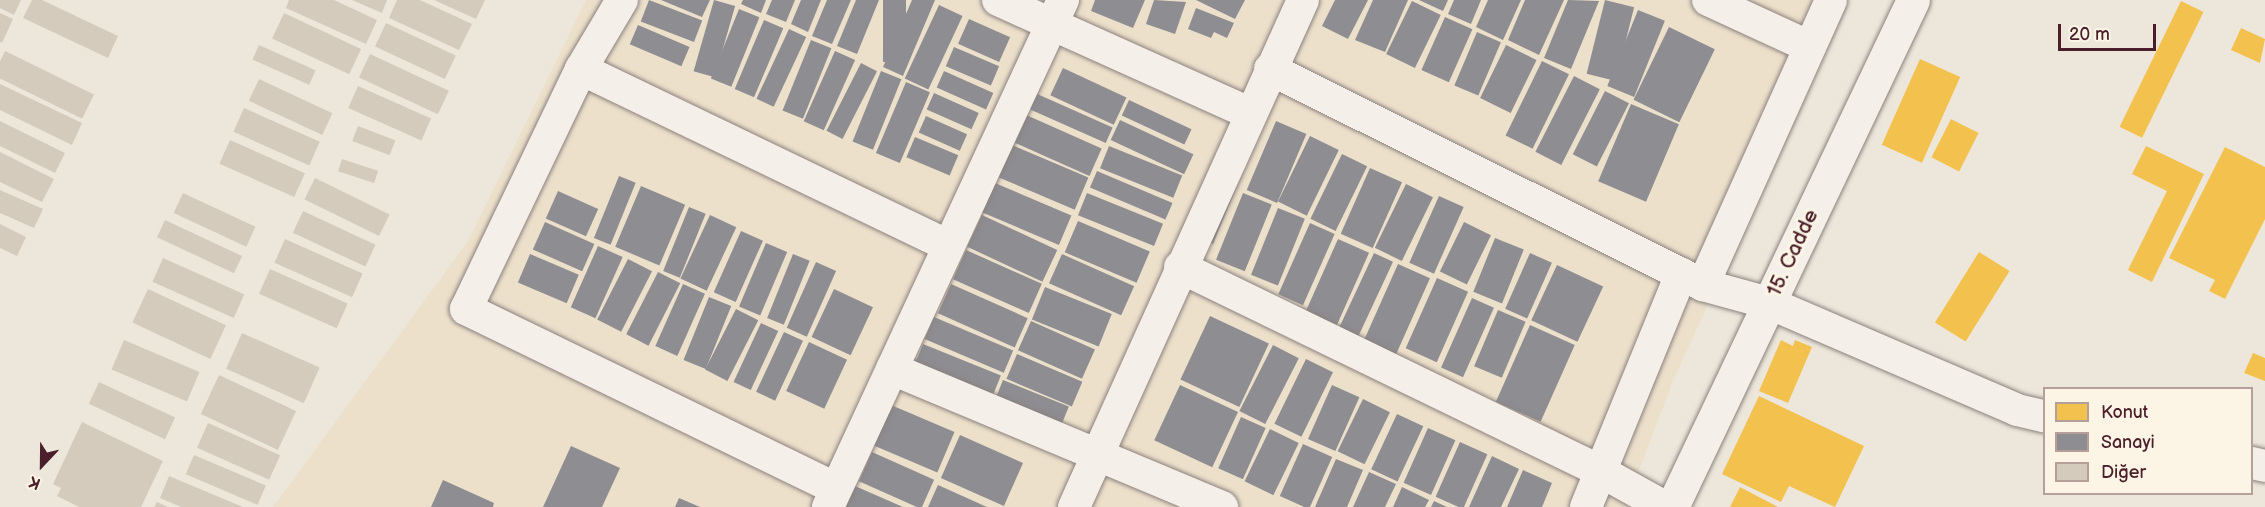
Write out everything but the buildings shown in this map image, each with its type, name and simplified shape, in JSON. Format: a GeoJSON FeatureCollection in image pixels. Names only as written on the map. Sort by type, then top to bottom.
{"type":"FeatureCollection","features":[{"type":"Feature","properties":{"kind":"main road","name":"15. Cadde"},"geometry":{"type":"LineString","coordinates":[[1672,507],[1913,0]]}},
{"type":"Feature","properties":{"kind":"street"},"geometry":{"type":"LineString","coordinates":[[622,0],[581,69],[466,309],[832,498],[1057,12]]}},
{"type":"Feature","properties":{"kind":"street"},"geometry":{"type":"LineString","coordinates":[[998,0],[1057,12],[1249,113]]}},
{"type":"Feature","properties":{"kind":"street"},"geometry":{"type":"LineString","coordinates":[[1074,507],[1249,113],[1303,0]]}},
{"type":"Feature","properties":{"kind":"street"},"geometry":{"type":"LineString","coordinates":[[1708,0],[1810,47]]}},
{"type":"Feature","properties":{"kind":"street"},"geometry":{"type":"LineString","coordinates":[[1586,507],[1600,471],[1692,280],[1832,0]]}},
{"type":"Feature","properties":{"kind":"street"},"geometry":{"type":"LineString","coordinates":[[581,69],[949,246]]}},
{"type":"Feature","properties":{"kind":"street"},"geometry":{"type":"LineString","coordinates":[[1270,69],[1692,280],[1769,303],[2017,410],[2043,416]]}},
{"type":"Feature","properties":{"kind":"street"},"geometry":{"type":"LineString","coordinates":[[1180,267],[1600,471],[1665,507]]}},
{"type":"Feature","properties":{"kind":"street"},"geometry":{"type":"LineString","coordinates":[[892,369],[1222,507]]}},
{"type":"Feature","properties":{"kind":"shaded area"},"geometry":{"type":"Polygon","coordinates":[[[586,0],[1847,0],[1673,381],[1625,507],[273,507],[468,241],[586,0]]]}}]}
